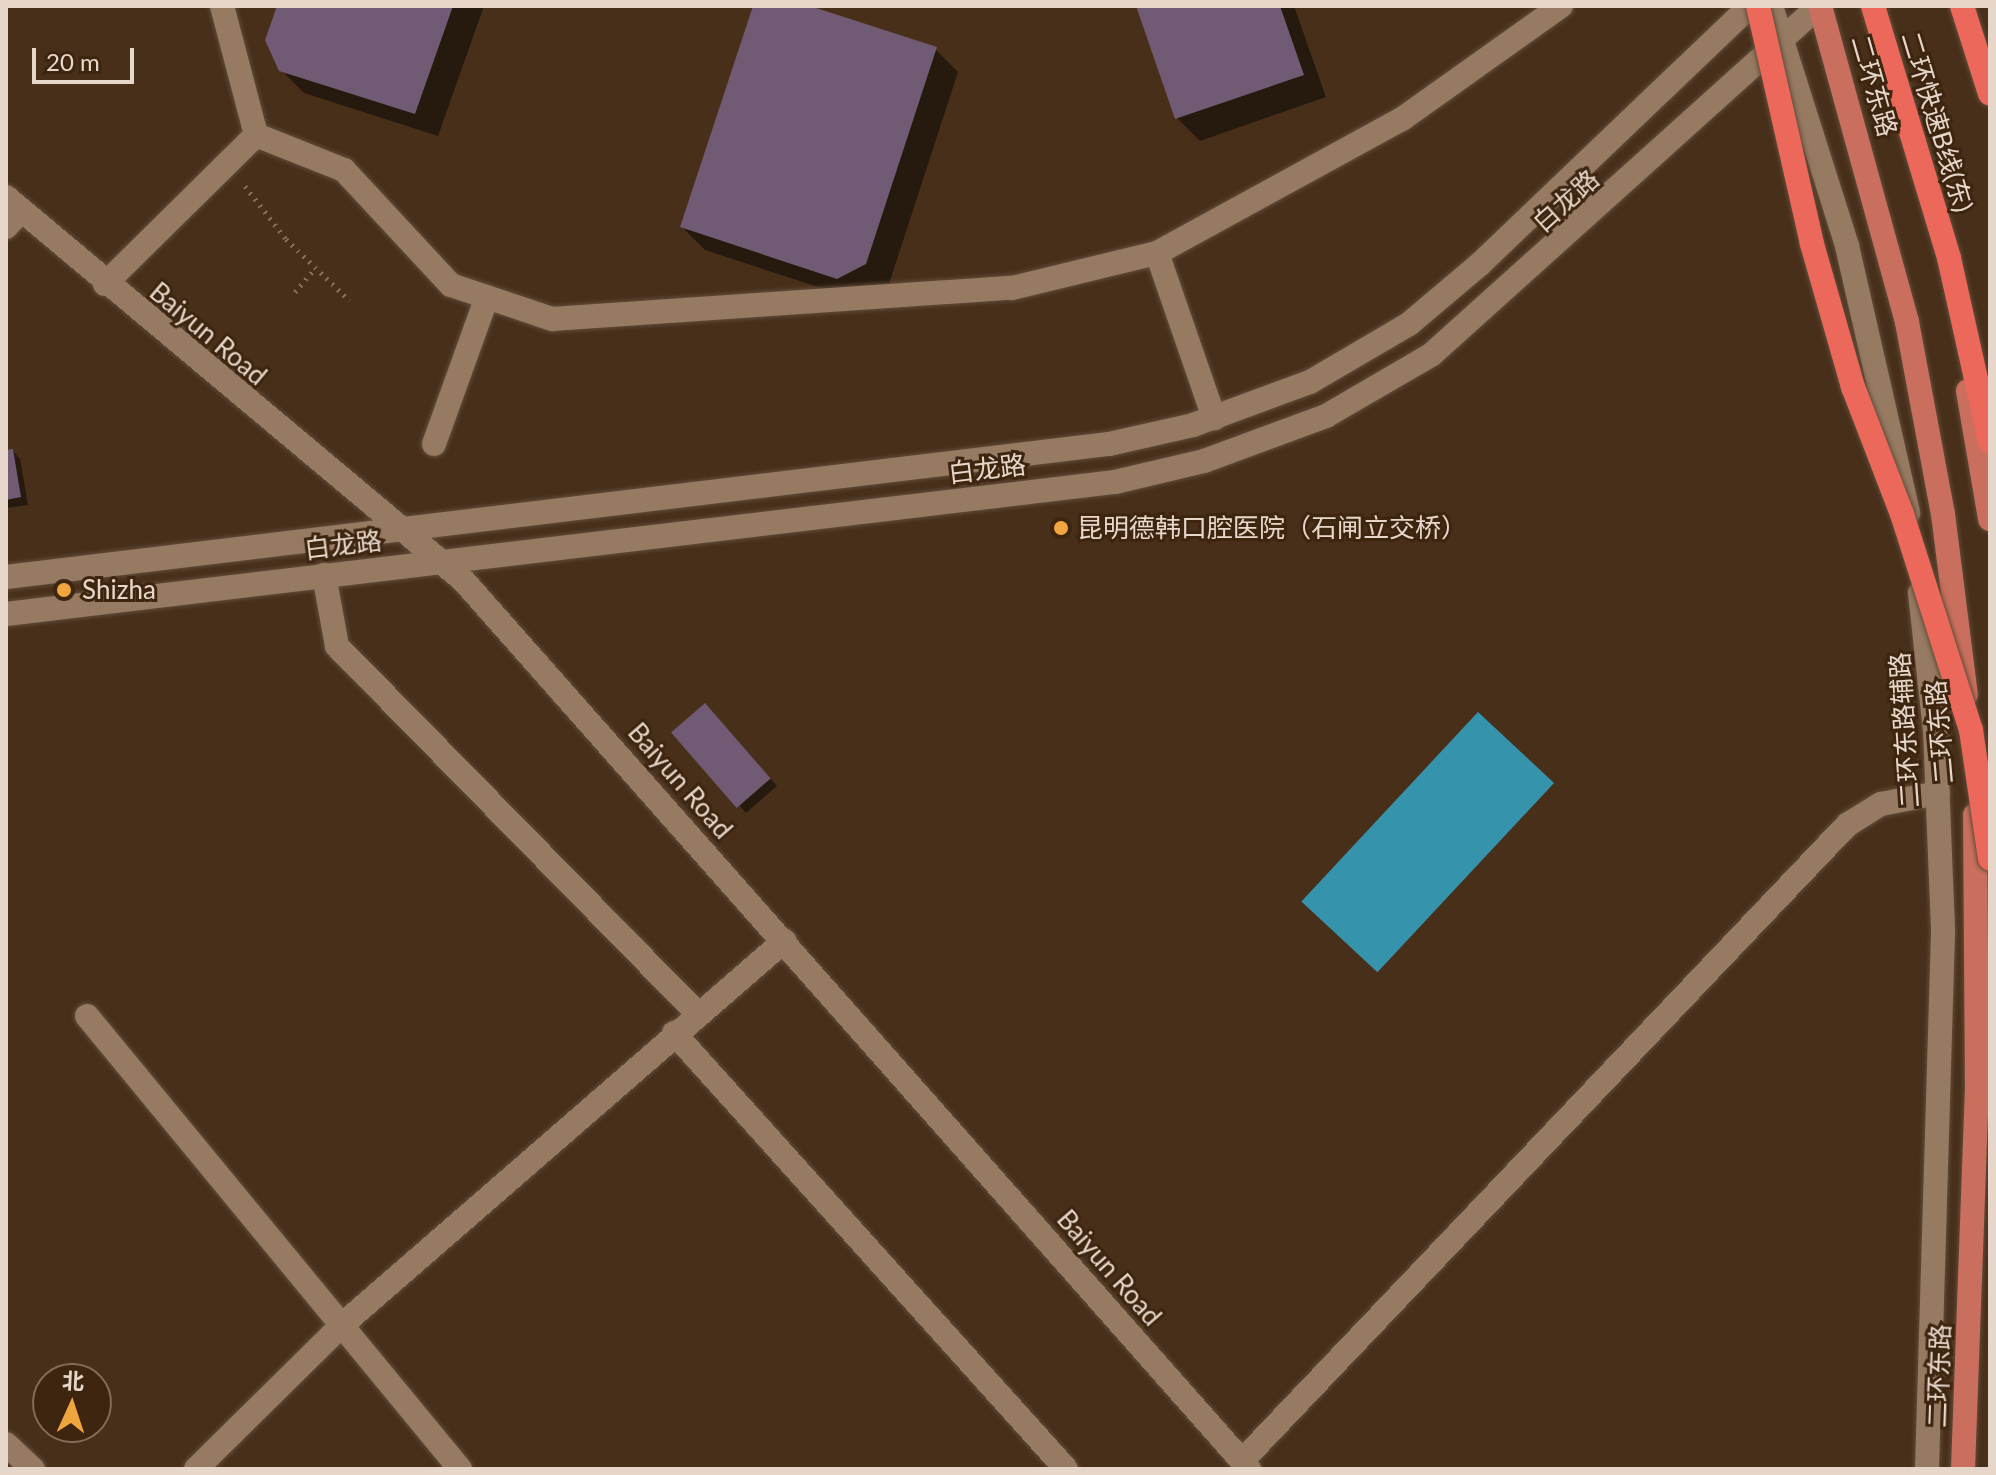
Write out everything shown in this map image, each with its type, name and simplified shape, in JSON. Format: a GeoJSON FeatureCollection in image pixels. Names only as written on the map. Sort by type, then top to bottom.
{"type":"FeatureCollection","features":[{"type":"Feature","properties":{"kind":"highway"},"geometry":{"type":"LineString","coordinates":[[1758,6],[1808,229],[1849,373],[1902,514],[1971,730],[1990,859]]}},
{"type":"Feature","properties":{"kind":"highway","name":"二环快速B线(东)"},"geometry":{"type":"LineString","coordinates":[[1871,6],[1949,258],[1990,441]]}},
{"type":"Feature","properties":{"kind":"highway"},"geometry":{"type":"LineString","coordinates":[[1963,6],[1990,94]]}},
{"type":"Feature","properties":{"kind":"main road","name":"二环东路"},"geometry":{"type":"LineString","coordinates":[[1820,6],[1907,322],[1943,514],[1966,700],[1978,1009],[1963,1469]]}},
{"type":"Feature","properties":{"kind":"main road","name":"二环东路"},"geometry":{"type":"LineString","coordinates":[[1871,6],[1932,229],[1990,519]]}},
{"type":"Feature","properties":{"kind":"street"},"geometry":{"type":"LineString","coordinates":[[222,6],[256,135]]}},
{"type":"Feature","properties":{"kind":"street"},"geometry":{"type":"LineString","coordinates":[[256,135],[344,170],[451,285],[552,319],[1012,288],[1157,253],[1402,119],[1561,6]]}},
{"type":"Feature","properties":{"kind":"street","name":"白龙路"},"geometry":{"type":"LineString","coordinates":[[6,577],[1109,444],[1214,418],[1310,382],[1409,324],[1480,264],[1750,6]]}},
{"type":"Feature","properties":{"kind":"street","name":"二环东路辅路"},"geometry":{"type":"LineString","coordinates":[[1771,6],[1847,246],[1897,452],[1923,612],[1938,793],[1942,1091],[1927,1469]]}},
{"type":"Feature","properties":{"kind":"street","name":"白龙路"},"geometry":{"type":"LineString","coordinates":[[6,614],[1115,482],[1204,461],[1326,416],[1431,355],[1820,6]]}},
{"type":"Feature","properties":{"kind":"street"},"geometry":{"type":"LineString","coordinates":[[1963,6],[1990,87]]}},
{"type":"Feature","properties":{"kind":"street"},"geometry":{"type":"LineString","coordinates":[[105,284],[256,135]]}},
{"type":"Feature","properties":{"kind":"street","name":"Baiyun Road"},"geometry":{"type":"LineString","coordinates":[[11,212],[105,284],[442,561],[511,632],[1246,1465]]}},
{"type":"Feature","properties":{"kind":"street"},"geometry":{"type":"LineString","coordinates":[[1157,253],[1214,418]]}},
{"type":"Feature","properties":{"kind":"street"},"geometry":{"type":"LineString","coordinates":[[434,444],[487,297]]}},
{"type":"Feature","properties":{"kind":"street"},"geometry":{"type":"LineString","coordinates":[[324,575],[337,646],[698,1014]]}},
{"type":"Feature","properties":{"kind":"street"},"geometry":{"type":"LineString","coordinates":[[1246,1465],[1847,825],[1881,804],[1938,793]]}},
{"type":"Feature","properties":{"kind":"street"},"geometry":{"type":"LineString","coordinates":[[196,1469],[342,1325],[674,1033],[784,941]]}},
{"type":"Feature","properties":{"kind":"street"},"geometry":{"type":"LineString","coordinates":[[87,1016],[460,1469]]}},
{"type":"Feature","properties":{"kind":"street"},"geometry":{"type":"LineString","coordinates":[[674,1033],[1066,1469]]}},
{"type":"Feature","properties":{"kind":"street"},"geometry":{"type":"LineString","coordinates":[[6,1444],[33,1469]]}},
{"type":"Feature","properties":{"kind":"path"},"geometry":{"type":"LineString","coordinates":[[228,164],[315,268],[349,300]]}},
{"type":"Feature","properties":{"kind":"path"},"geometry":{"type":"LineString","coordinates":[[295,292],[315,268]]}},
{"type":"Feature","properties":{"kind":"water"},"geometry":{"type":"Polygon","coordinates":[[[1478,712],[1554,783],[1377,972],[1301,901],[1478,712]]]}},
{"type":"Feature","properties":{"kind":"building"},"geometry":{"type":"Polygon","coordinates":[[[277,6],[453,6],[415,114],[279,71],[265,40],[277,6]]]}},
{"type":"Feature","properties":{"kind":"building"},"geometry":{"type":"Polygon","coordinates":[[[753,6],[810,6],[937,47],[866,264],[837,279],[680,227],[753,6]]]}},
{"type":"Feature","properties":{"kind":"building"},"geometry":{"type":"Polygon","coordinates":[[[1136,6],[1280,6],[1304,75],[1175,119],[1136,6]]]}},
{"type":"Feature","properties":{"kind":"building"},"geometry":{"type":"Polygon","coordinates":[[[13,449],[21,497],[6,500],[6,450],[13,449]]]}},
{"type":"Feature","properties":{"kind":"building"},"geometry":{"type":"Polygon","coordinates":[[[705,703],[771,778],[737,808],[671,733],[705,703]]]}},
{"type":"Feature","properties":{"kind":"place","name":"昆明德韩口腔医院（石闸立交桥）"},"geometry":{"type":"Point","coordinates":[1061,528]}},
{"type":"Feature","properties":{"kind":"place","name":"Shizha"},"geometry":{"type":"Point","coordinates":[64,590]}}]}
